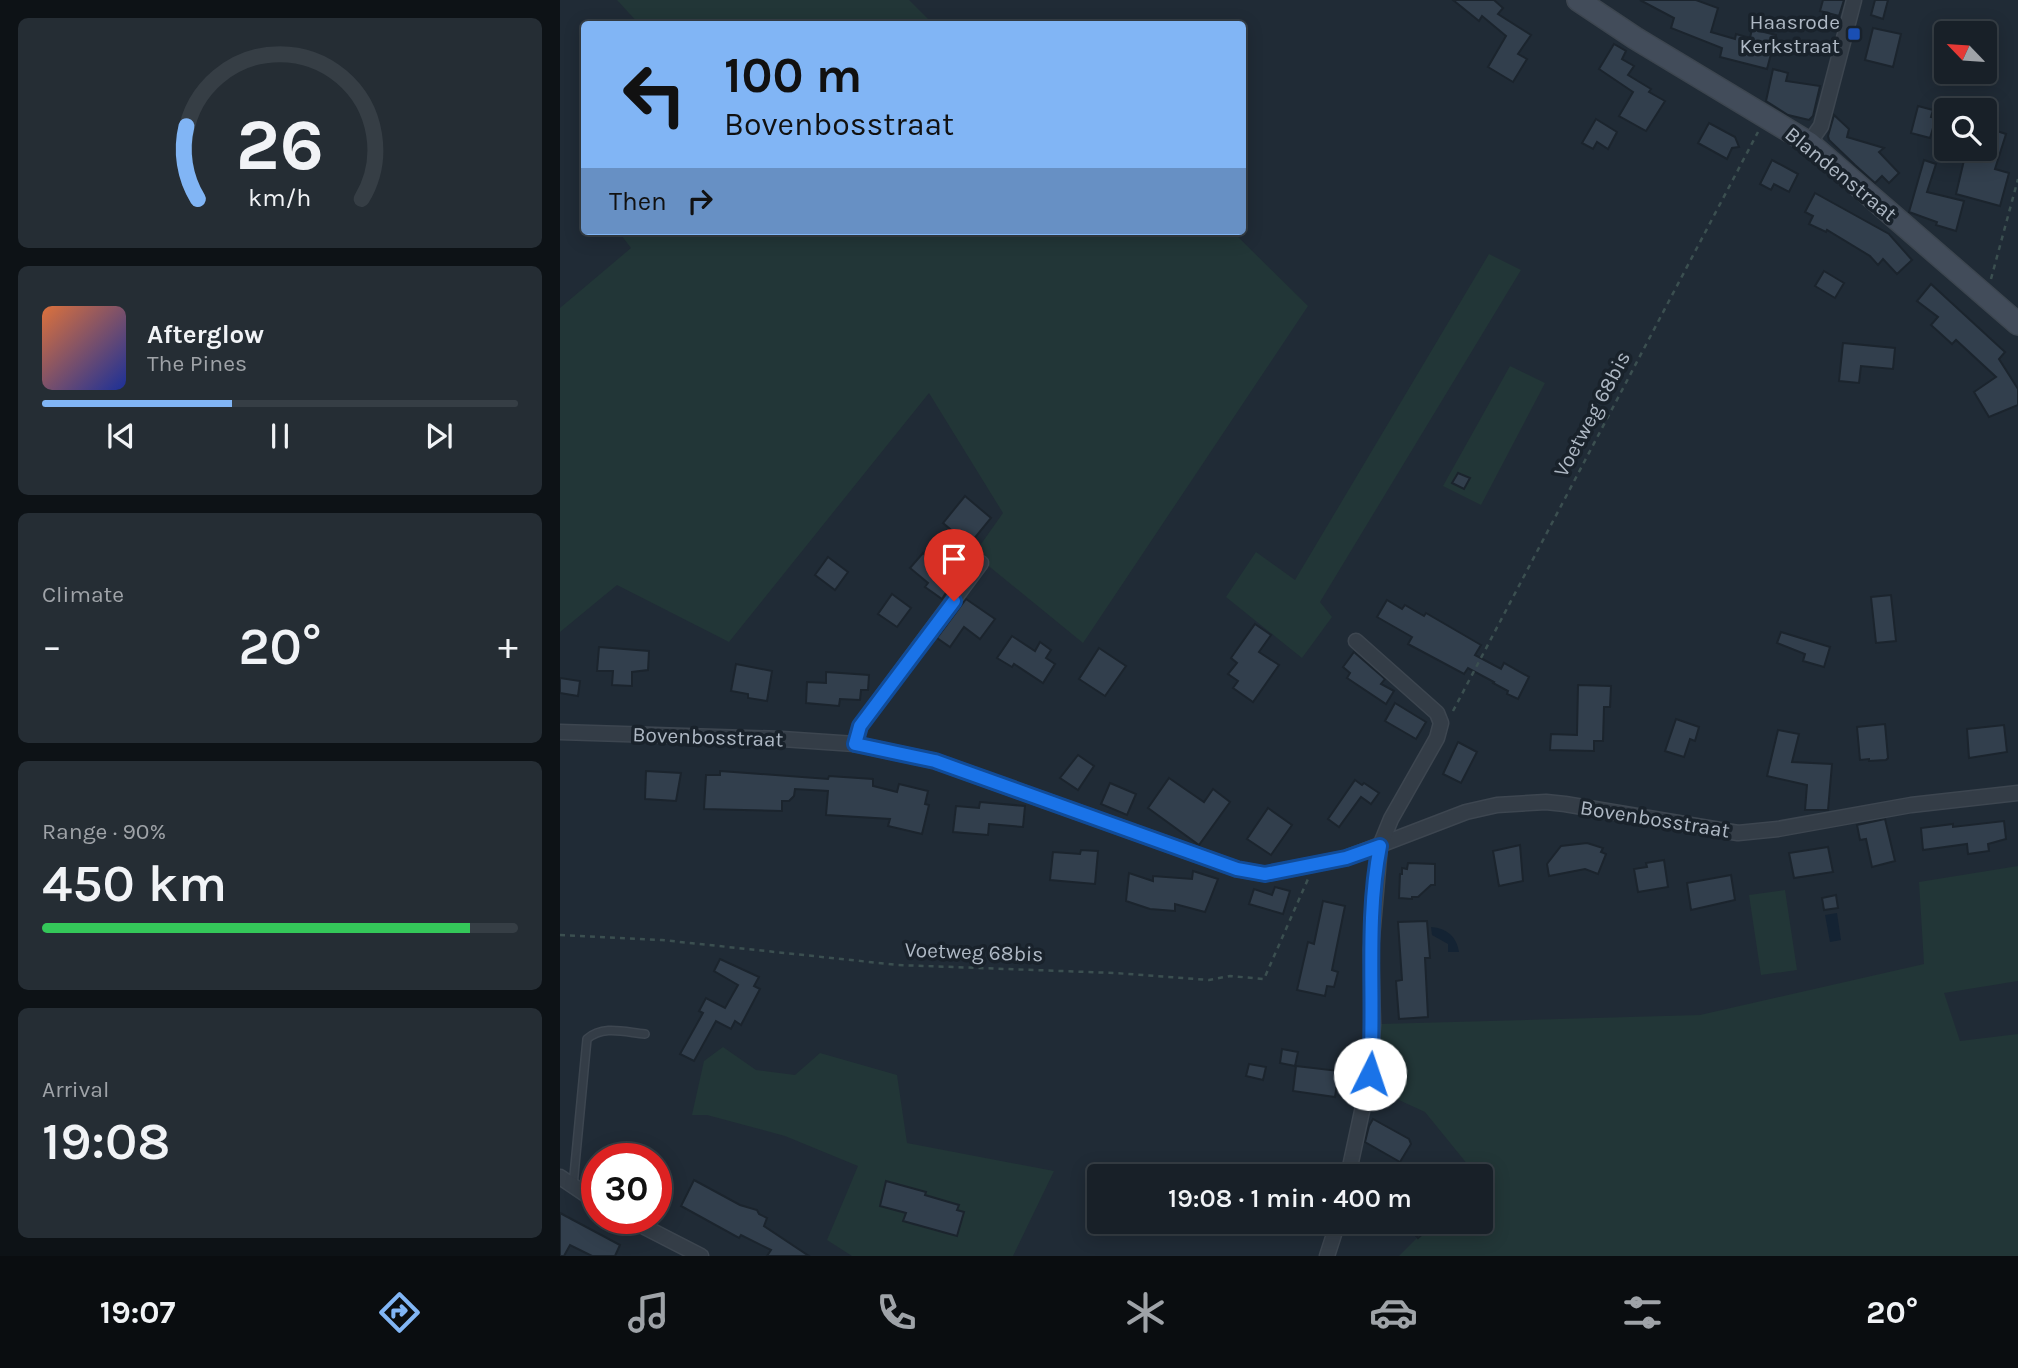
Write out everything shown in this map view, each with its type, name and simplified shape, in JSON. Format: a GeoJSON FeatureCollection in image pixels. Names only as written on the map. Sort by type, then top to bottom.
{"type":"FeatureCollection","features":[{"type":"Feature","properties":{"kind":"street","name":"Blandenstraat"},"geometry":{"type":"LineString","coordinates":[[1578,0],[1635,38],[1809,143],[2018,324]]}},
{"type":"Feature","properties":{"kind":"street"},"geometry":{"type":"LineString","coordinates":[[1809,143],[1821,126],[1854,0]]}},
{"type":"Feature","properties":{"kind":"street"},"geometry":{"type":"LineString","coordinates":[[855,744],[860,726],[981,564]]}},
{"type":"Feature","properties":{"kind":"street"},"geometry":{"type":"LineString","coordinates":[[1351,1164],[1370,1074],[1373,1024],[1371,949],[1380,846],[1391,819],[1437,738],[1441,723],[1437,713],[1356,641]]}},
{"type":"Feature","properties":{"kind":"street","name":"Bovenbosstraat"},"geometry":{"type":"LineString","coordinates":[[560,732],[855,744],[935,761],[1237,869],[1265,874],[1346,858],[1466,812],[1497,805],[1565,804],[1738,833],[1778,829],[1911,804],[2018,793]]}},
{"type":"Feature","properties":{"kind":"street"},"geometry":{"type":"LineString","coordinates":[[560,1177],[581,1191]]}},
{"type":"Feature","properties":{"kind":"street"},"geometry":{"type":"LineString","coordinates":[[659,1234],[701,1256]]}},
{"type":"Feature","properties":{"kind":"street"},"geometry":{"type":"LineString","coordinates":[[1327,1256],[1334,1234]]}},
{"type":"Feature","properties":{"kind":"lane"},"geometry":{"type":"LineString","coordinates":[[573,1186],[587,1039],[595,1032],[603,1030],[645,1034]]}},
{"type":"Feature","properties":{"kind":"path","name":"Voetweg 68bis"},"geometry":{"type":"LineString","coordinates":[[1441,723],[1450,715],[1469,682],[1767,116]]}},
{"type":"Feature","properties":{"kind":"path"},"geometry":{"type":"LineString","coordinates":[[1987,295],[2018,179]]}},
{"type":"Feature","properties":{"kind":"path","name":"Voetweg 68bis"},"geometry":{"type":"LineString","coordinates":[[560,935],[662,940],[898,965],[1115,973],[1209,980],[1230,976],[1264,979],[1314,866]]}},
{"type":"Feature","properties":{"kind":"green space"},"geometry":{"type":"Polygon","coordinates":[[[617,0],[909,0],[930,21],[636,21],[617,0]]]}},
{"type":"Feature","properties":{"kind":"green space"},"geometry":{"type":"Polygon","coordinates":[[[621,235],[1236,235],[1308,306],[1083,643],[974,554],[1003,513],[929,393],[729,642],[617,585],[560,632],[560,308],[631,248],[621,235]]]}},
{"type":"Feature","properties":{"kind":"green space"},"geometry":{"type":"Polygon","coordinates":[[[1489,254],[1521,270],[1320,602],[1332,617],[1302,658],[1226,597],[1256,552],[1295,580],[1489,254]]]}},
{"type":"Feature","properties":{"kind":"green space"},"geometry":{"type":"Polygon","coordinates":[[[1510,366],[1545,383],[1481,505],[1443,486],[1510,366]]]}},
{"type":"Feature","properties":{"kind":"green space"},"geometry":{"type":"Polygon","coordinates":[[[2018,866],[2018,981],[1944,993],[1960,1041],[2018,1034],[2018,1256],[1399,1256],[1421,1234],[1493,1234],[1493,1164],[1467,1164],[1425,1112],[1388,1095],[1375,1084],[1380,1024],[1700,1015],[1924,964],[1919,882],[2018,866]]]}},
{"type":"Feature","properties":{"kind":"green space"},"geometry":{"type":"Polygon","coordinates":[[[1785,890],[1797,970],[1761,975],[1749,895],[1785,890]]]}},
{"type":"Feature","properties":{"kind":"green space"},"geometry":{"type":"Polygon","coordinates":[[[723,1047],[756,1070],[795,1075],[820,1053],[897,1075],[907,1143],[1054,1171],[1013,1256],[852,1256],[827,1240],[858,1166],[785,1136],[707,1115],[692,1115],[704,1061],[723,1047]]]}},
{"type":"Feature","properties":{"kind":"water"},"geometry":{"type":"Polygon","coordinates":[[[1837,913],[1841,940],[1830,942],[1825,915],[1837,913]]]}},
{"type":"Feature","properties":{"kind":"water"},"geometry":{"type":"Polygon","coordinates":[[[1431,927],[1450,934],[1459,952],[1448,952],[1448,944],[1432,935],[1431,927]]]}},
{"type":"Feature","properties":{"kind":"building"},"geometry":{"type":"Polygon","coordinates":[[[1453,0],[1494,0],[1503,8],[1498,14],[1531,35],[1518,54],[1527,59],[1513,82],[1488,67],[1506,36],[1482,16],[1479,21],[1453,0]]]}},
{"type":"Feature","properties":{"kind":"building"},"geometry":{"type":"Polygon","coordinates":[[[1640,0],[1696,0],[1718,8],[1711,32],[1735,39],[1736,34],[1750,38],[1752,29],[1776,35],[1767,69],[1720,57],[1722,48],[1671,28],[1674,18],[1640,0]]]}},
{"type":"Feature","properties":{"kind":"building"},"geometry":{"type":"Polygon","coordinates":[[[1823,0],[1844,0],[1839,16],[1820,11],[1823,0]]]}},
{"type":"Feature","properties":{"kind":"building"},"geometry":{"type":"Polygon","coordinates":[[[1875,0],[1888,0],[1883,19],[1871,15],[1875,0]]]}},
{"type":"Feature","properties":{"kind":"building"},"geometry":{"type":"Polygon","coordinates":[[[1873,28],[1901,34],[1893,67],[1865,60],[1873,28]]]}},
{"type":"Feature","properties":{"kind":"building"},"geometry":{"type":"Polygon","coordinates":[[[1614,44],[1626,51],[1622,59],[1634,66],[1628,75],[1665,101],[1646,131],[1619,116],[1633,92],[1599,69],[1614,44]]]}},
{"type":"Feature","properties":{"kind":"building"},"geometry":{"type":"Polygon","coordinates":[[[1773,69],[1788,73],[1786,81],[1820,86],[1813,116],[1809,120],[1788,115],[1766,101],[1773,69]]]}},
{"type":"Feature","properties":{"kind":"building"},"geometry":{"type":"Polygon","coordinates":[[[1918,106],[1933,110],[1931,117],[1934,118],[1934,125],[1930,138],[1911,133],[1918,106]]]}},
{"type":"Feature","properties":{"kind":"building"},"geometry":{"type":"Polygon","coordinates":[[[1834,115],[1849,129],[1847,137],[1884,148],[1879,152],[1899,173],[1889,183],[1882,176],[1875,183],[1829,140],[1834,115]]]}},
{"type":"Feature","properties":{"kind":"building"},"geometry":{"type":"Polygon","coordinates":[[[1596,119],[1617,132],[1608,149],[1597,142],[1593,149],[1582,143],[1596,119]]]}},
{"type":"Feature","properties":{"kind":"building"},"geometry":{"type":"Polygon","coordinates":[[[1709,123],[1735,137],[1739,147],[1732,148],[1727,159],[1698,143],[1709,123]]]}},
{"type":"Feature","properties":{"kind":"building"},"geometry":{"type":"Polygon","coordinates":[[[1997,131],[2006,134],[1995,169],[2009,173],[2000,206],[1956,194],[1964,161],[1997,161],[1997,131]]]}},
{"type":"Feature","properties":{"kind":"building"},"geometry":{"type":"Polygon","coordinates":[[[1772,160],[1798,174],[1789,192],[1774,184],[1771,190],[1760,184],[1772,160]]]}},
{"type":"Feature","properties":{"kind":"building"},"geometry":{"type":"Polygon","coordinates":[[[1924,160],[1936,164],[1927,192],[1964,201],[1956,231],[1909,212],[1924,160]]]}},
{"type":"Feature","properties":{"kind":"building"},"geometry":{"type":"Polygon","coordinates":[[[1815,193],[1889,234],[1912,260],[1897,274],[1883,259],[1878,265],[1870,256],[1827,230],[1826,232],[1809,224],[1813,216],[1805,212],[1815,193]]]}},
{"type":"Feature","properties":{"kind":"building"},"geometry":{"type":"Polygon","coordinates":[[[1824,271],[1844,283],[1835,298],[1815,286],[1824,271]]]}},
{"type":"Feature","properties":{"kind":"building"},"geometry":{"type":"Polygon","coordinates":[[[1931,284],[2005,352],[1999,359],[2018,389],[2018,405],[1989,417],[1974,392],[1996,377],[1956,340],[1952,344],[1931,325],[1938,317],[1917,301],[1931,284]]]}},
{"type":"Feature","properties":{"kind":"building"},"geometry":{"type":"Polygon","coordinates":[[[1843,343],[1895,348],[1893,369],[1861,366],[1859,383],[1839,381],[1843,343]]]}},
{"type":"Feature","properties":{"kind":"building"},"geometry":{"type":"Polygon","coordinates":[[[1458,473],[1470,478],[1464,489],[1452,483],[1458,473]]]}},
{"type":"Feature","properties":{"kind":"building"},"geometry":{"type":"Polygon","coordinates":[[[965,496],[991,518],[969,545],[943,523],[965,496]]]}},
{"type":"Feature","properties":{"kind":"building"},"geometry":{"type":"Polygon","coordinates":[[[923,553],[940,567],[938,569],[954,580],[942,599],[925,587],[928,583],[910,568],[923,553]]]}},
{"type":"Feature","properties":{"kind":"building"},"geometry":{"type":"Polygon","coordinates":[[[828,557],[848,572],[835,590],[815,575],[828,557]]]}},
{"type":"Feature","properties":{"kind":"building"},"geometry":{"type":"Polygon","coordinates":[[[892,594],[911,608],[897,627],[878,614],[892,594]]]}},
{"type":"Feature","properties":{"kind":"building"},"geometry":{"type":"Polygon","coordinates":[[[1891,595],[1896,641],[1876,643],[1871,597],[1891,595]]]}},
{"type":"Feature","properties":{"kind":"building"},"geometry":{"type":"Polygon","coordinates":[[[966,599],[995,619],[980,639],[964,627],[950,647],[937,638],[966,599]]]}},
{"type":"Feature","properties":{"kind":"building"},"geometry":{"type":"Polygon","coordinates":[[[1387,600],[1402,609],[1405,605],[1424,616],[1426,613],[1481,645],[1475,655],[1501,669],[1504,663],[1529,677],[1518,699],[1468,668],[1464,674],[1408,644],[1412,637],[1377,617],[1387,600]]]}},
{"type":"Feature","properties":{"kind":"building"},"geometry":{"type":"Polygon","coordinates":[[[1255,624],[1271,635],[1259,652],[1279,665],[1253,702],[1233,688],[1238,681],[1228,674],[1237,663],[1231,658],[1255,624]]]}},
{"type":"Feature","properties":{"kind":"building"},"geometry":{"type":"Polygon","coordinates":[[[1781,632],[1830,647],[1824,667],[1803,661],[1805,654],[1777,643],[1781,632]]]}},
{"type":"Feature","properties":{"kind":"building"},"geometry":{"type":"Polygon","coordinates":[[[1012,636],[1035,651],[1040,642],[1051,650],[1046,658],[1055,664],[1043,683],[1014,664],[1012,667],[997,658],[1012,636]]]}},
{"type":"Feature","properties":{"kind":"building"},"geometry":{"type":"Polygon","coordinates":[[[599,647],[649,651],[648,670],[632,672],[632,686],[612,685],[613,671],[597,671],[599,647]]]}},
{"type":"Feature","properties":{"kind":"building"},"geometry":{"type":"Polygon","coordinates":[[[1099,648],[1126,666],[1105,696],[1079,679],[1099,648]]]}},
{"type":"Feature","properties":{"kind":"building"},"geometry":{"type":"Polygon","coordinates":[[[1354,652],[1385,679],[1381,684],[1394,691],[1386,704],[1347,678],[1350,673],[1343,667],[1354,652]]]}},
{"type":"Feature","properties":{"kind":"building"},"geometry":{"type":"Polygon","coordinates":[[[736,664],[772,671],[767,701],[748,698],[748,694],[731,691],[736,664]]]}},
{"type":"Feature","properties":{"kind":"building"},"geometry":{"type":"Polygon","coordinates":[[[826,672],[869,675],[868,690],[861,690],[860,700],[840,699],[839,706],[806,703],[807,682],[826,683],[826,672]]]}},
{"type":"Feature","properties":{"kind":"building"},"geometry":{"type":"Polygon","coordinates":[[[560,678],[580,681],[578,696],[560,693],[560,678]]]}},
{"type":"Feature","properties":{"kind":"building"},"geometry":{"type":"Polygon","coordinates":[[[1578,685],[1611,686],[1610,707],[1604,707],[1603,741],[1594,741],[1594,751],[1550,750],[1551,734],[1577,735],[1578,685]]]}},
{"type":"Feature","properties":{"kind":"building"},"geometry":{"type":"Polygon","coordinates":[[[1395,703],[1426,722],[1416,739],[1385,721],[1395,703]]]}},
{"type":"Feature","properties":{"kind":"building"},"geometry":{"type":"Polygon","coordinates":[[[1676,719],[1699,727],[1695,741],[1690,739],[1684,757],[1665,751],[1676,719]]]}},
{"type":"Feature","properties":{"kind":"building"},"geometry":{"type":"Polygon","coordinates":[[[1885,724],[1888,758],[1860,760],[1857,727],[1885,724]]]}},
{"type":"Feature","properties":{"kind":"building"},"geometry":{"type":"Polygon","coordinates":[[[2004,725],[2007,752],[1969,758],[1967,729],[2004,725]]]}},
{"type":"Feature","properties":{"kind":"building"},"geometry":{"type":"Polygon","coordinates":[[[1778,730],[1799,734],[1792,762],[1832,764],[1828,810],[1805,810],[1807,785],[1767,776],[1778,730]]]}},
{"type":"Feature","properties":{"kind":"building"},"geometry":{"type":"Polygon","coordinates":[[[1458,742],[1477,752],[1461,783],[1443,774],[1458,742]]]}},
{"type":"Feature","properties":{"kind":"building"},"geometry":{"type":"Polygon","coordinates":[[[1078,755],[1094,766],[1078,790],[1060,778],[1078,755]]]}},
{"type":"Feature","properties":{"kind":"building"},"geometry":{"type":"Polygon","coordinates":[[[646,771],[681,773],[676,801],[645,799],[646,771]]]}},
{"type":"Feature","properties":{"kind":"building"},"geometry":{"type":"Polygon","coordinates":[[[720,771],[828,779],[829,776],[873,779],[873,786],[897,792],[899,784],[928,791],[925,804],[929,805],[922,834],[888,826],[890,819],[826,815],[828,791],[795,789],[794,796],[789,801],[782,801],[782,811],[704,809],[706,775],[720,775],[720,771]]]}},
{"type":"Feature","properties":{"kind":"building"},"geometry":{"type":"Polygon","coordinates":[[[1169,778],[1204,802],[1213,789],[1230,802],[1199,845],[1148,808],[1169,778]]]}},
{"type":"Feature","properties":{"kind":"building"},"geometry":{"type":"Polygon","coordinates":[[[1355,780],[1379,793],[1371,804],[1361,797],[1339,827],[1328,819],[1355,780]]]}},
{"type":"Feature","properties":{"kind":"building"},"geometry":{"type":"Polygon","coordinates":[[[1110,783],[1136,794],[1127,815],[1101,804],[1110,783]]]}},
{"type":"Feature","properties":{"kind":"building"},"geometry":{"type":"Polygon","coordinates":[[[980,802],[1025,806],[1023,827],[989,824],[988,835],[953,832],[956,806],[979,808],[980,802]]]}},
{"type":"Feature","properties":{"kind":"building"},"geometry":{"type":"Polygon","coordinates":[[[1268,808],[1292,825],[1271,855],[1247,839],[1268,808]]]}},
{"type":"Feature","properties":{"kind":"building"},"geometry":{"type":"Polygon","coordinates":[[[1885,819],[1895,861],[1872,867],[1866,839],[1860,840],[1857,825],[1885,819]]]}},
{"type":"Feature","properties":{"kind":"building"},"geometry":{"type":"Polygon","coordinates":[[[2004,821],[2006,839],[1988,844],[1989,851],[1968,854],[1967,844],[1923,850],[1921,828],[2004,821]]]}},
{"type":"Feature","properties":{"kind":"building"},"geometry":{"type":"Polygon","coordinates":[[[1587,843],[1603,848],[1601,852],[1606,854],[1598,874],[1585,869],[1549,876],[1547,864],[1561,846],[1587,843]]]}},
{"type":"Feature","properties":{"kind":"building"},"geometry":{"type":"Polygon","coordinates":[[[1520,845],[1523,881],[1499,886],[1493,851],[1520,845]]]}},
{"type":"Feature","properties":{"kind":"building"},"geometry":{"type":"Polygon","coordinates":[[[1828,847],[1833,872],[1794,878],[1789,853],[1828,847]]]}},
{"type":"Feature","properties":{"kind":"building"},"geometry":{"type":"Polygon","coordinates":[[[1081,850],[1098,851],[1095,884],[1050,880],[1053,852],[1080,854],[1081,850]]]}},
{"type":"Feature","properties":{"kind":"building"},"geometry":{"type":"Polygon","coordinates":[[[1664,860],[1668,887],[1638,892],[1634,869],[1647,867],[1646,863],[1664,860]]]}},
{"type":"Feature","properties":{"kind":"building"},"geometry":{"type":"Polygon","coordinates":[[[1408,863],[1435,864],[1435,885],[1412,899],[1399,898],[1400,874],[1402,868],[1407,869],[1408,863]]]}},
{"type":"Feature","properties":{"kind":"building"},"geometry":{"type":"Polygon","coordinates":[[[1193,871],[1218,879],[1205,912],[1175,904],[1175,911],[1150,909],[1126,901],[1129,873],[1153,881],[1153,876],[1192,879],[1193,871]]]}},
{"type":"Feature","properties":{"kind":"building"},"geometry":{"type":"Polygon","coordinates":[[[1731,875],[1735,900],[1691,910],[1687,883],[1731,875]]]}},
{"type":"Feature","properties":{"kind":"building"},"geometry":{"type":"Polygon","coordinates":[[[1275,887],[1290,891],[1283,914],[1249,904],[1254,889],[1272,895],[1275,887]]]}},
{"type":"Feature","properties":{"kind":"building"},"geometry":{"type":"Polygon","coordinates":[[[1836,895],[1838,908],[1824,910],[1822,898],[1836,895]]]}},
{"type":"Feature","properties":{"kind":"building"},"geometry":{"type":"Polygon","coordinates":[[[1323,901],[1345,906],[1332,970],[1338,972],[1334,987],[1327,986],[1325,996],[1297,990],[1308,942],[1314,944],[1323,901]]]}},
{"type":"Feature","properties":{"kind":"building"},"geometry":{"type":"Polygon","coordinates":[[[1427,921],[1430,958],[1425,958],[1428,1017],[1399,1019],[1396,981],[1402,980],[1398,922],[1427,921]]]}},
{"type":"Feature","properties":{"kind":"building"},"geometry":{"type":"Polygon","coordinates":[[[720,959],[759,977],[754,986],[760,989],[741,1025],[735,1021],[731,1029],[716,1021],[694,1061],[680,1054],[703,1013],[699,1011],[706,998],[725,1008],[738,985],[714,971],[720,959]]]}},
{"type":"Feature","properties":{"kind":"building"},"geometry":{"type":"Polygon","coordinates":[[[1282,1049],[1298,1052],[1295,1066],[1280,1063],[1282,1049]]]}},
{"type":"Feature","properties":{"kind":"building"},"geometry":{"type":"Polygon","coordinates":[[[1249,1064],[1266,1067],[1263,1080],[1246,1076],[1249,1064]]]}},
{"type":"Feature","properties":{"kind":"building"},"geometry":{"type":"Polygon","coordinates":[[[1296,1066],[1339,1071],[1335,1097],[1293,1091],[1296,1066]]]}},
{"type":"Feature","properties":{"kind":"building"},"geometry":{"type":"Polygon","coordinates":[[[1373,1119],[1409,1139],[1411,1144],[1400,1162],[1365,1142],[1373,1119]]]}},
{"type":"Feature","properties":{"kind":"building"},"geometry":{"type":"Polygon","coordinates":[[[694,1180],[740,1205],[757,1210],[767,1218],[764,1226],[809,1256],[767,1256],[771,1250],[741,1235],[739,1238],[681,1206],[694,1180]]]}},
{"type":"Feature","properties":{"kind":"building"},"geometry":{"type":"Polygon","coordinates":[[[886,1181],[959,1205],[957,1210],[964,1212],[957,1236],[903,1221],[906,1213],[880,1206],[886,1181]]]}},
{"type":"Feature","properties":{"kind":"building"},"geometry":{"type":"Polygon","coordinates":[[[560,1213],[581,1224],[581,1234],[599,1234],[620,1245],[615,1256],[592,1256],[570,1245],[564,1256],[560,1256],[560,1213]]]}},
{"type":"Feature","properties":{"kind":"place","name":"Haasrode Kerkstraat"},"geometry":{"type":"Point","coordinates":[1854,34]}},
{"type":"Feature","properties":{"kind":"route"},"geometry":{"type":"LineString","coordinates":[[954,601],[860,726],[855,744],[935,761],[1237,869],[1265,874],[1314,866],[1380,846],[1371,949],[1373,1024],[1370,1074]]}}]}
